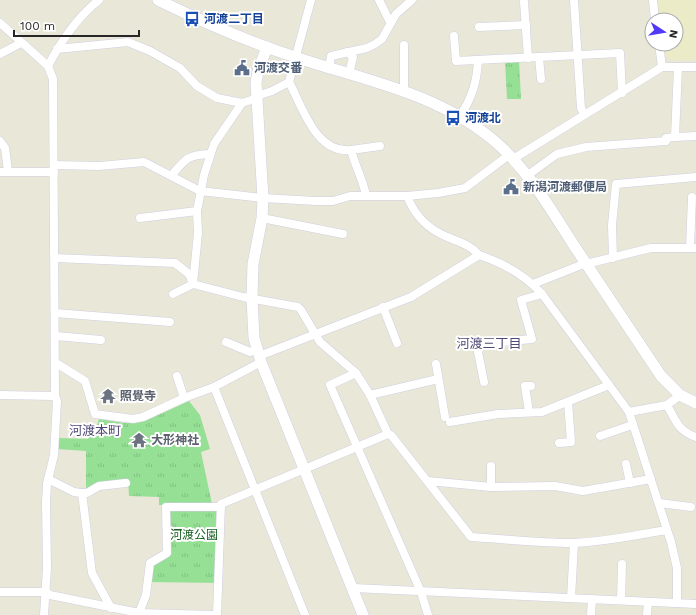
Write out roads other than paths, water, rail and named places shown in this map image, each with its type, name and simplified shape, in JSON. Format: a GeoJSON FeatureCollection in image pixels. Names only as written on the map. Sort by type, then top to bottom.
{"type":"FeatureCollection","features":[{"type":"Feature","properties":{"kind":"street"},"geometry":{"type":"LineString","coordinates":[[48,66],[57,49],[84,12],[99,0]]}},
{"type":"Feature","properties":{"kind":"street"},"geometry":{"type":"LineString","coordinates":[[57,49],[128,42],[144,48],[180,68],[196,86],[217,98],[242,103],[272,91],[289,82],[297,58],[311,0]]}},
{"type":"Feature","properties":{"kind":"street"},"geometry":{"type":"LineString","coordinates":[[379,0],[390,22]]}},
{"type":"Feature","properties":{"kind":"street"},"geometry":{"type":"LineString","coordinates":[[329,68],[331,56],[375,44],[382,39],[390,22],[396,14],[412,0]]}},
{"type":"Feature","properties":{"kind":"street"},"geometry":{"type":"LineString","coordinates":[[574,0],[581,108],[584,114]]}},
{"type":"Feature","properties":{"kind":"street"},"geometry":{"type":"LineString","coordinates":[[653,0],[655,12]]}},
{"type":"Feature","properties":{"kind":"street"},"geometry":{"type":"LineString","coordinates":[[164,1],[267,47],[297,58],[404,90],[433,102],[459,117],[498,144],[528,175],[661,376],[680,395],[696,403]]}},
{"type":"Feature","properties":{"kind":"street"},"geometry":{"type":"LineString","coordinates":[[524,2],[528,58]]}},
{"type":"Feature","properties":{"kind":"street"},"geometry":{"type":"LineString","coordinates":[[0,22],[21,43],[48,66],[53,79],[56,336],[55,396],[58,401],[54,455],[48,479],[46,502],[46,592],[44,615]]}},
{"type":"Feature","properties":{"kind":"street"},"geometry":{"type":"LineString","coordinates":[[479,27],[526,25]]}},
{"type":"Feature","properties":{"kind":"street"},"geometry":{"type":"LineString","coordinates":[[454,36],[456,61],[620,53],[622,93]]}},
{"type":"Feature","properties":{"kind":"street"},"geometry":{"type":"LineString","coordinates":[[0,54],[21,43]]}},
{"type":"Feature","properties":{"kind":"street"},"geometry":{"type":"LineString","coordinates":[[404,45],[404,90]]}},
{"type":"Feature","properties":{"kind":"street"},"geometry":{"type":"LineString","coordinates":[[267,47],[258,71],[257,97],[263,198],[262,218],[253,264],[253,327],[259,356],[363,615]]}},
{"type":"Feature","properties":{"kind":"street"},"geometry":{"type":"LineString","coordinates":[[347,52],[353,58],[349,74]]}},
{"type":"Feature","properties":{"kind":"street"},"geometry":{"type":"LineString","coordinates":[[660,52],[662,67]]}},
{"type":"Feature","properties":{"kind":"street"},"geometry":{"type":"LineString","coordinates":[[540,57],[541,79]]}},
{"type":"Feature","properties":{"kind":"street"},"geometry":{"type":"LineString","coordinates":[[459,117],[468,104],[475,88],[478,60]]}},
{"type":"Feature","properties":{"kind":"street"},"geometry":{"type":"LineString","coordinates":[[0,141],[5,148],[4,172],[144,162],[200,191],[263,198],[316,201],[366,196],[408,196],[438,193],[465,188],[511,157],[622,93],[662,67],[696,67]]}},
{"type":"Feature","properties":{"kind":"street"},"geometry":{"type":"LineString","coordinates":[[675,137],[678,67]]}},
{"type":"Feature","properties":{"kind":"street"},"geometry":{"type":"LineString","coordinates":[[289,82],[319,138],[335,149],[342,151],[380,146]]}},
{"type":"Feature","properties":{"kind":"street"},"geometry":{"type":"LineString","coordinates":[[193,284],[198,234],[197,211],[200,191],[210,154],[214,144],[242,103]]}},
{"type":"Feature","properties":{"kind":"street"},"geometry":{"type":"LineString","coordinates":[[528,175],[557,154],[586,147],[666,141],[666,138],[696,136]]}},
{"type":"Feature","properties":{"kind":"street"},"geometry":{"type":"LineString","coordinates":[[351,150],[356,167],[363,181],[366,196]]}},
{"type":"Feature","properties":{"kind":"street"},"geometry":{"type":"LineString","coordinates":[[172,176],[185,160],[194,155],[210,154]]}},
{"type":"Feature","properties":{"kind":"street"},"geometry":{"type":"LineString","coordinates":[[613,258],[612,225],[616,184],[696,177]]}},
{"type":"Feature","properties":{"kind":"street"},"geometry":{"type":"LineString","coordinates":[[408,196],[421,219],[438,233],[472,247],[479,255],[510,268],[533,284],[629,412],[632,425],[659,503],[677,568],[677,603]]}},
{"type":"Feature","properties":{"kind":"street"},"geometry":{"type":"LineString","coordinates":[[533,284],[586,263],[652,248],[693,248],[692,197]]}},
{"type":"Feature","properties":{"kind":"street"},"geometry":{"type":"LineString","coordinates":[[140,218],[197,211]]}},
{"type":"Feature","properties":{"kind":"street"},"geometry":{"type":"LineString","coordinates":[[262,218],[343,234]]}},
{"type":"Feature","properties":{"kind":"street"},"geometry":{"type":"LineString","coordinates":[[56,363],[85,381],[95,414],[133,419],[143,417],[184,398],[214,387],[259,356],[411,297],[479,255]]}},
{"type":"Feature","properties":{"kind":"street"},"geometry":{"type":"LineString","coordinates":[[54,258],[175,263],[189,274],[193,284]]}},
{"type":"Feature","properties":{"kind":"street"},"geometry":{"type":"LineString","coordinates":[[173,294],[193,284],[298,307],[320,342],[356,373],[370,395],[388,434],[391,435],[471,537],[574,543],[604,541],[667,530]]}},
{"type":"Feature","properties":{"kind":"street"},"geometry":{"type":"LineString","coordinates":[[484,382],[478,352],[481,344],[532,338],[522,300],[542,294]]}},
{"type":"Feature","properties":{"kind":"street"},"geometry":{"type":"LineString","coordinates":[[383,307],[397,343]]}},
{"type":"Feature","properties":{"kind":"street"},"geometry":{"type":"LineString","coordinates":[[55,313],[170,322]]}},
{"type":"Feature","properties":{"kind":"street"},"geometry":{"type":"LineString","coordinates":[[56,336],[101,340]]}},
{"type":"Feature","properties":{"kind":"street"},"geometry":{"type":"LineString","coordinates":[[226,342],[259,356]]}},
{"type":"Feature","properties":{"kind":"street"},"geometry":{"type":"LineString","coordinates":[[436,364],[448,420],[498,414],[542,412],[609,385]]}},
{"type":"Feature","properties":{"kind":"street"},"geometry":{"type":"LineString","coordinates":[[356,373],[330,385],[421,592],[428,615]]}},
{"type":"Feature","properties":{"kind":"street"},"geometry":{"type":"LineString","coordinates":[[177,376],[184,398]]}},
{"type":"Feature","properties":{"kind":"street"},"geometry":{"type":"LineString","coordinates":[[370,395],[438,379]]}},
{"type":"Feature","properties":{"kind":"street"},"geometry":{"type":"LineString","coordinates":[[529,412],[525,386],[531,386]]}},
{"type":"Feature","properties":{"kind":"street"},"geometry":{"type":"LineString","coordinates":[[214,387],[305,615]]}},
{"type":"Feature","properties":{"kind":"street"},"geometry":{"type":"LineString","coordinates":[[0,395],[55,396]]}},
{"type":"Feature","properties":{"kind":"street"},"geometry":{"type":"LineString","coordinates":[[629,412],[667,405],[680,395]]}},
{"type":"Feature","properties":{"kind":"street"},"geometry":{"type":"LineString","coordinates":[[559,443],[571,442],[568,402]]}},
{"type":"Feature","properties":{"kind":"street"},"geometry":{"type":"LineString","coordinates":[[667,405],[679,427],[685,434],[696,437]]}},
{"type":"Feature","properties":{"kind":"street"},"geometry":{"type":"LineString","coordinates":[[600,436],[632,425]]}},
{"type":"Feature","properties":{"kind":"street"},"geometry":{"type":"LineString","coordinates":[[0,592],[46,592],[50,595],[116,611],[216,615],[221,504],[388,434]]}},
{"type":"Feature","properties":{"kind":"street"},"geometry":{"type":"LineString","coordinates":[[626,464],[630,483]]}},
{"type":"Feature","properties":{"kind":"street"},"geometry":{"type":"LineString","coordinates":[[490,466],[491,487]]}},
{"type":"Feature","properties":{"kind":"street"},"geometry":{"type":"LineString","coordinates":[[48,479],[74,492],[88,493],[99,486],[126,483]]}},
{"type":"Feature","properties":{"kind":"street"},"geometry":{"type":"LineString","coordinates":[[428,481],[491,487],[555,486],[583,490],[651,479]]}},
{"type":"Feature","properties":{"kind":"street"},"geometry":{"type":"LineString","coordinates":[[82,492],[92,573],[116,611]]}},
{"type":"Feature","properties":{"kind":"street"},"geometry":{"type":"LineString","coordinates":[[659,503],[691,507]]}},
{"type":"Feature","properties":{"kind":"street"},"geometry":{"type":"LineString","coordinates":[[139,613],[146,595],[150,563],[167,553],[166,507],[221,507]]}},
{"type":"Feature","properties":{"kind":"street"},"geometry":{"type":"LineString","coordinates":[[571,598],[574,543]]}},
{"type":"Feature","properties":{"kind":"street"},"geometry":{"type":"LineString","coordinates":[[621,600],[622,564]]}},
{"type":"Feature","properties":{"kind":"street"},"geometry":{"type":"LineString","coordinates":[[353,588],[696,604]]}},
{"type":"Feature","properties":{"kind":"street"},"geometry":{"type":"LineString","coordinates":[[591,615],[592,599]]}},
{"type":"Feature","properties":{"kind":"street"},"geometry":{"type":"LineString","coordinates":[[647,615],[648,602]]}},
{"type":"Feature","properties":{"kind":"place","name":"河渡二丁目"},"geometry":{"type":"Point","coordinates":[192,19]}},
{"type":"Feature","properties":{"kind":"place","name":"河渡交番"},"geometry":{"type":"Point","coordinates":[242,68]}},
{"type":"Feature","properties":{"kind":"place","name":"河渡北"},"geometry":{"type":"Point","coordinates":[453,118]}},
{"type":"Feature","properties":{"kind":"place","name":"新潟河渡郵便局"},"geometry":{"type":"Point","coordinates":[511,187]}},
{"type":"Feature","properties":{"kind":"place","name":"照覺寺"},"geometry":{"type":"Point","coordinates":[108,396]}},
{"type":"Feature","properties":{"kind":"place","name":"大形神社"},"geometry":{"type":"Point","coordinates":[139,440]}},
{"type":"Feature","properties":{"kind":"district","name":"河渡三丁目"},"geometry":{"type":"Point","coordinates":[489,343]}},
{"type":"Feature","properties":{"kind":"district","name":"河渡本町"},"geometry":{"type":"Point","coordinates":[95,430]}},
{"type":"Feature","properties":{"kind":"park label","name":"河渡公園"},"geometry":{"type":"Point","coordinates":[194,535]}}]}
